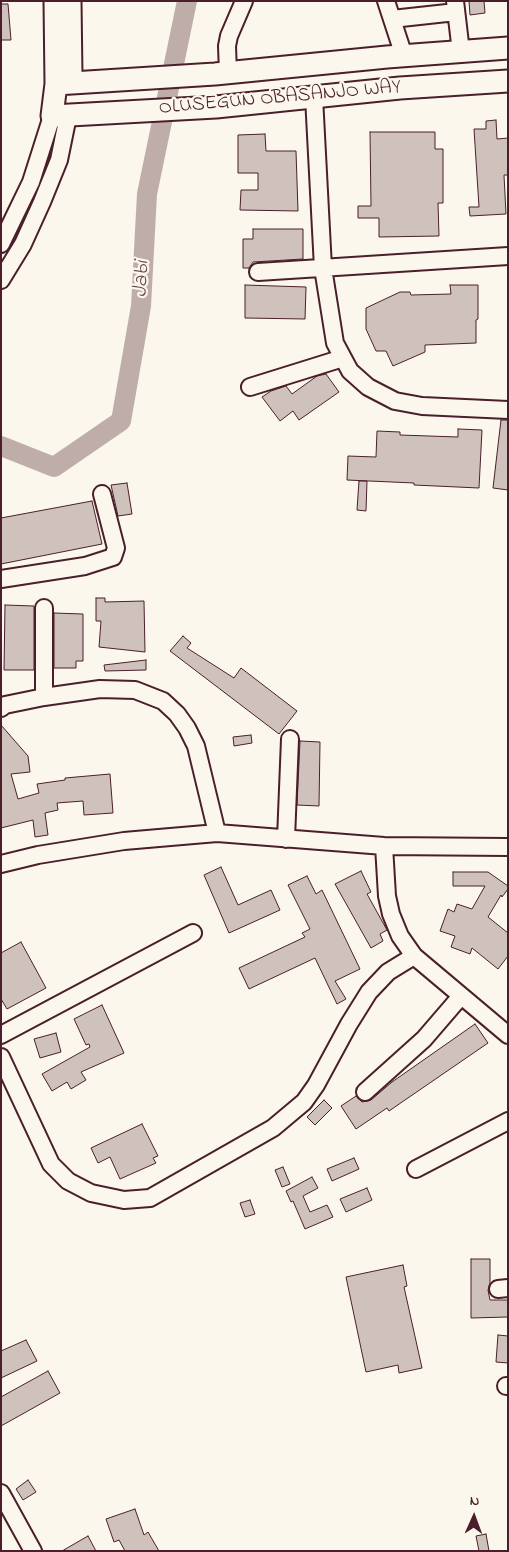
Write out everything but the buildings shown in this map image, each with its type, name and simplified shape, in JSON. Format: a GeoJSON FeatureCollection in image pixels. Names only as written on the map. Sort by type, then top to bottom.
{"type":"FeatureCollection","features":[{"type":"Feature","properties":{"kind":"main road"},"geometry":{"type":"LineString","coordinates":[[58,2],[64,84],[60,116]]}},
{"type":"Feature","properties":{"kind":"main road","name":"OLUSEGUN OBASANJO WAY"},"geometry":{"type":"LineString","coordinates":[[64,84],[222,73],[508,48]]}},
{"type":"Feature","properties":{"kind":"main road","name":"OLUSEGUN OBASANJO WAY"},"geometry":{"type":"LineString","coordinates":[[60,116],[216,107],[400,88],[508,81]]}},
{"type":"Feature","properties":{"kind":"street"},"geometry":{"type":"LineString","coordinates":[[222,73],[229,36],[244,1]]}},
{"type":"Feature","properties":{"kind":"street"},"geometry":{"type":"LineString","coordinates":[[386,1],[404,56]]}},
{"type":"Feature","properties":{"kind":"street"},"geometry":{"type":"LineString","coordinates":[[392,19],[456,7],[461,52]]}},
{"type":"Feature","properties":{"kind":"street"},"geometry":{"type":"LineString","coordinates":[[314,97],[323,268],[334,343],[350,371],[368,388],[396,401],[422,406],[508,410]]}},
{"type":"Feature","properties":{"kind":"street"},"geometry":{"type":"LineString","coordinates":[[1,244],[60,116]]}},
{"type":"Feature","properties":{"kind":"street"},"geometry":{"type":"LineString","coordinates":[[1,280],[23,244],[59,160],[60,116]]}},
{"type":"Feature","properties":{"kind":"street"},"geometry":{"type":"LineString","coordinates":[[258,272],[508,256]]}},
{"type":"Feature","properties":{"kind":"street"},"geometry":{"type":"LineString","coordinates":[[250,387],[343,358]]}},
{"type":"Feature","properties":{"kind":"street"},"geometry":{"type":"LineString","coordinates":[[1,578],[85,566],[114,558],[116,548],[102,494]]}},
{"type":"Feature","properties":{"kind":"street"},"geometry":{"type":"LineString","coordinates":[[44,608],[44,696]]}},
{"type":"Feature","properties":{"kind":"street"},"geometry":{"type":"LineString","coordinates":[[1,708],[5,705],[44,696],[100,690],[135,690],[163,701],[177,714],[196,746],[217,833]]}},
{"type":"Feature","properties":{"kind":"street"},"geometry":{"type":"LineString","coordinates":[[286,839],[290,738]]}},
{"type":"Feature","properties":{"kind":"street"},"geometry":{"type":"LineString","coordinates":[[1,864],[38,855],[124,841],[217,833],[384,846],[508,848]]}},
{"type":"Feature","properties":{"kind":"street"},"geometry":{"type":"LineString","coordinates":[[384,846],[387,896],[391,914],[400,936],[414,956],[508,1035]]}},
{"type":"Feature","properties":{"kind":"street"},"geometry":{"type":"LineString","coordinates":[[1,1034],[193,933]]}},
{"type":"Feature","properties":{"kind":"street"},"geometry":{"type":"LineString","coordinates":[[1,1057],[51,1164],[68,1181],[91,1193],[124,1200],[150,1198],[273,1128],[304,1102],[316,1085],[349,1024],[369,992],[388,972],[414,956]]}},
{"type":"Feature","properties":{"kind":"street"},"geometry":{"type":"LineString","coordinates":[[365,1092],[424,1039],[461,996]]}},
{"type":"Feature","properties":{"kind":"street"},"geometry":{"type":"LineString","coordinates":[[416,1169],[508,1121]]}},
{"type":"Feature","properties":{"kind":"street"},"geometry":{"type":"LineString","coordinates":[[1,1493],[33,1551]]}},
{"type":"Feature","properties":{"kind":"waterway","name":"Jabi"},"geometry":{"type":"LineString","coordinates":[[1,446],[54,467],[121,421],[141,306],[147,194],[187,1]]}}]}
